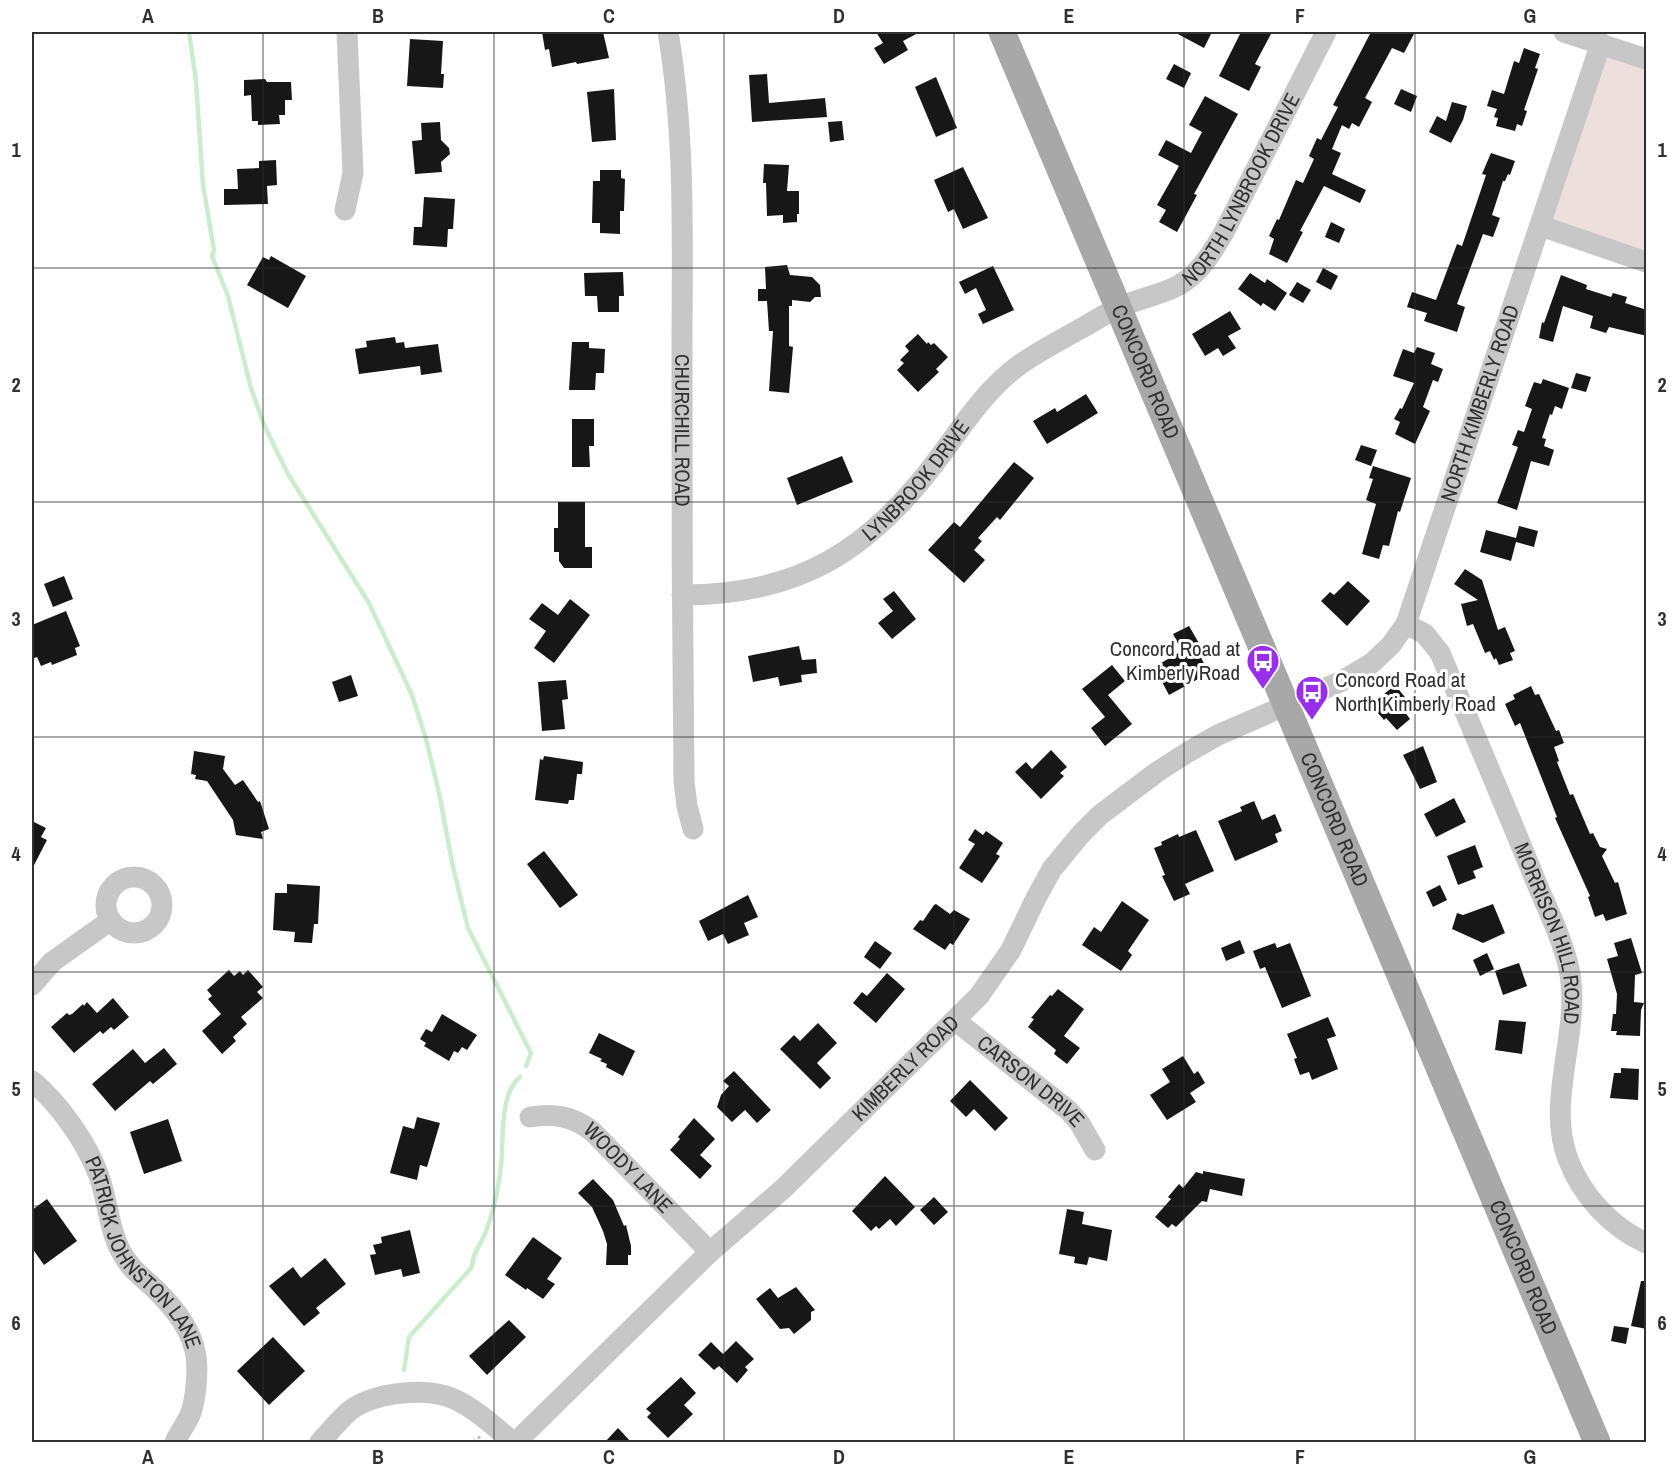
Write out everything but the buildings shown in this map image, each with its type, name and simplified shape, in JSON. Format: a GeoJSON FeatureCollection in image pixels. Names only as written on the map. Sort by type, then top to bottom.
{"type":"FeatureCollection","features":[{"type":"Feature","properties":{"kind":"main road","name":"CONCORD ROAD"},"geometry":{"type":"LineString","coordinates":[[1002,32],[1597,1443]]}},
{"type":"Feature","properties":{"kind":"street"},"geometry":{"type":"LineString","coordinates":[[345,210],[353,173],[347,32]]}},
{"type":"Feature","properties":{"kind":"street","name":"CHURCHILL ROAD"},"geometry":{"type":"LineString","coordinates":[[668,32],[678,96],[682,167],[684,781],[693,829]]}},
{"type":"Feature","properties":{"kind":"street","name":"NORTH LYNBROOK DRIVE"},"geometry":{"type":"LineString","coordinates":[[1119,307],[1173,289],[1190,277],[1210,256],[1326,32]]}},
{"type":"Feature","properties":{"kind":"street"},"geometry":{"type":"LineString","coordinates":[[1564,32],[1647,59]]}},
{"type":"Feature","properties":{"kind":"street","name":"NORTH KIMBERLY ROAD"},"geometry":{"type":"LineString","coordinates":[[1286,707],[1342,681],[1372,663],[1391,645],[1406,624],[1601,43]]}},
{"type":"Feature","properties":{"kind":"street"},"geometry":{"type":"LineString","coordinates":[[1541,226],[1647,261]]}},
{"type":"Feature","properties":{"kind":"street","name":"LYNBROOK DRIVE"},"geometry":{"type":"LineString","coordinates":[[682,595],[712,595],[774,585],[808,572],[837,557],[893,513],[920,483],[990,390],[1009,373],[1028,359],[1119,307]]}},
{"type":"Feature","properties":{"kind":"street","name":"MORRISON HILL ROAD"},"geometry":{"type":"LineString","coordinates":[[1406,624],[1425,634],[1440,653],[1525,854],[1569,968],[1572,1014],[1561,1109],[1563,1143],[1567,1157],[1575,1176],[1604,1215],[1647,1243]]}},
{"type":"Feature","properties":{"kind":"street","name":"KIMBERLY ROAD"},"geometry":{"type":"LineString","coordinates":[[515,1443],[710,1252],[784,1188],[956,1021],[992,980],[1011,950],[1035,898],[1052,869],[1100,815],[1188,752],[1218,735],[1286,707]]}},
{"type":"Feature","properties":{"kind":"street"},"geometry":{"type":"LineString","coordinates":[[32,985],[52,962],[111,920]]}},
{"type":"Feature","properties":{"kind":"street","name":"CARSON DRIVE"},"geometry":{"type":"LineString","coordinates":[[956,1021],[1068,1110],[1079,1122],[1095,1150]]}},
{"type":"Feature","properties":{"kind":"street","name":"PATRICK JOHNSTON LANE"},"geometry":{"type":"LineString","coordinates":[[32,1081],[66,1116],[90,1157],[99,1175],[116,1241],[123,1256],[176,1312],[189,1331],[196,1357],[195,1396],[191,1413],[175,1443]]}},
{"type":"Feature","properties":{"kind":"street","name":"WOODY LANE"},"geometry":{"type":"LineString","coordinates":[[530,1117],[546,1114],[570,1118],[592,1131],[710,1252]]}},
{"type":"Feature","properties":{"kind":"street"},"geometry":{"type":"LineString","coordinates":[[320,1443],[353,1409],[372,1401],[420,1392],[439,1394],[455,1400],[474,1411],[515,1443]]}},
{"type":"Feature","properties":{"kind":"shaded area"},"geometry":{"type":"Polygon","coordinates":[[[1602,47],[1646,62],[1646,259],[1544,225],[1602,47]]]}},
{"type":"Feature","properties":{"kind":"waterway"},"geometry":{"type":"LineString","coordinates":[[189,32],[196,81],[203,185],[214,250],[212,256],[228,296],[251,388],[264,425],[288,474],[369,603],[412,695],[426,739],[439,793],[453,867],[468,928],[531,1053],[526,1066]]}},
{"type":"Feature","properties":{"kind":"waterway"},"geometry":{"type":"LineString","coordinates":[[404,1370],[409,1337],[472,1267],[472,1262],[487,1229],[496,1197],[504,1118],[509,1094],[520,1077]]}},
{"type":"Feature","properties":{"kind":"place","name":"Concord Road at Kimberly Road"},"geometry":{"type":"Point","coordinates":[1263,690]}},
{"type":"Feature","properties":{"kind":"place","name":"Concord Road at North Kimberly Road"},"geometry":{"type":"Point","coordinates":[1312,721]}}]}
